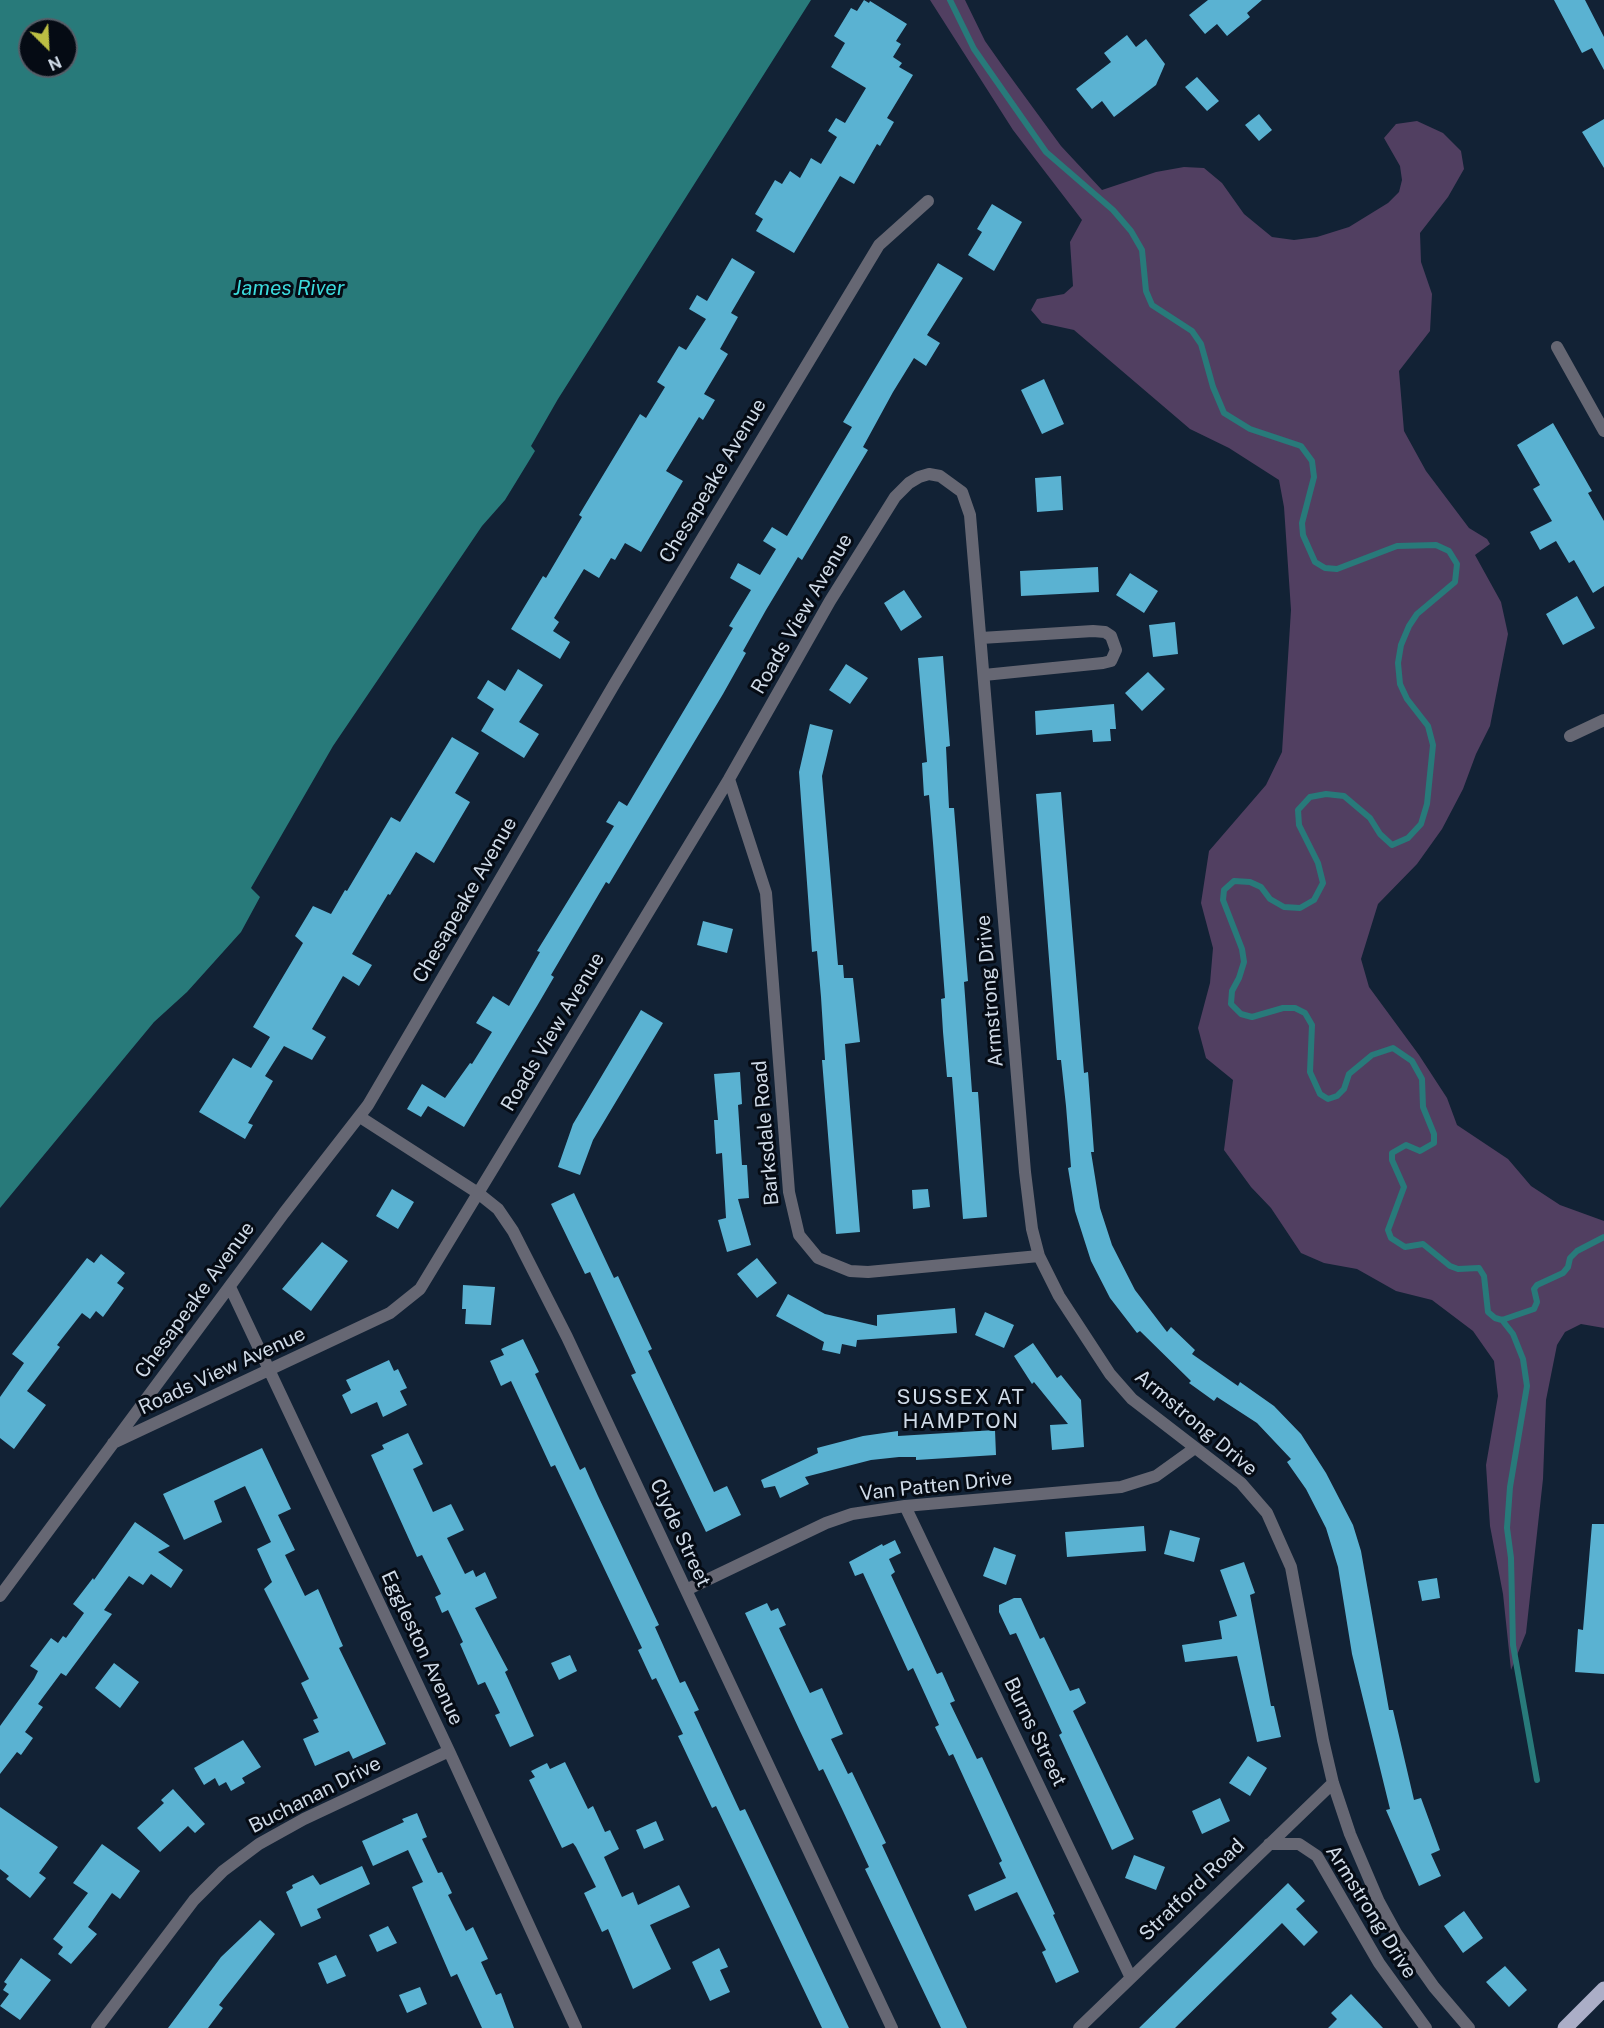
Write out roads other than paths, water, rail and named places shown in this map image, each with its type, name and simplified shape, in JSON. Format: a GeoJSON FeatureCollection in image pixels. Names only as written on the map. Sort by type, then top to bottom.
{"type":"FeatureCollection","features":[{"type":"Feature","properties":{"kind":"main road"},"geometry":{"type":"LineString","coordinates":[[1565,2028],[1604,1989]]}},
{"type":"Feature","properties":{"kind":"street","name":"Chesapeake Avenue"},"geometry":{"type":"LineString","coordinates":[[0,1596],[284,1213],[360,1117],[615,683],[879,244],[928,201]]}},
{"type":"Feature","properties":{"kind":"street"},"geometry":{"type":"LineString","coordinates":[[1557,347],[1604,431]]}},
{"type":"Feature","properties":{"kind":"street","name":"Armstrong Drive"},"geometry":{"type":"LineString","coordinates":[[895,497],[909,483],[929,474],[951,481],[962,492],[970,515],[1024,1172],[1032,1229],[1039,1256],[1059,1296],[1110,1374],[1132,1399],[1241,1483],[1267,1513],[1291,1567],[1333,1783],[1364,1867],[1396,1933],[1434,1987],[1469,2028]]}},
{"type":"Feature","properties":{"kind":"street","name":"Roads View Avenue"},"geometry":{"type":"LineString","coordinates":[[113,1443],[390,1313],[406,1302],[432,1273],[729,779],[830,601],[895,497]]}},
{"type":"Feature","properties":{"kind":"street"},"geometry":{"type":"LineString","coordinates":[[981,638],[1105,632],[1111,636],[1116,650],[1111,661],[1103,663],[984,675]]}},
{"type":"Feature","properties":{"kind":"street"},"geometry":{"type":"LineString","coordinates":[[1570,736],[1604,720]]}},
{"type":"Feature","properties":{"kind":"street","name":"Barksdale Road"},"geometry":{"type":"LineString","coordinates":[[729,779],[766,892],[791,1208],[799,1235],[818,1258],[850,1271],[868,1272],[1039,1256]]}},
{"type":"Feature","properties":{"kind":"street","name":"Clyde Street"},"geometry":{"type":"LineString","coordinates":[[360,1117],[478,1193],[498,1209],[513,1231],[567,1337],[892,2028]]}},
{"type":"Feature","properties":{"kind":"street","name":"Eggleston Avenue"},"geometry":{"type":"LineString","coordinates":[[230,1287],[576,2028]]}},
{"type":"Feature","properties":{"kind":"street","name":"Van Patten Drive"},"geometry":{"type":"LineString","coordinates":[[686,1590],[826,1523],[852,1514],[905,1506],[1121,1487],[1155,1476],[1195,1448]]}},
{"type":"Feature","properties":{"kind":"street","name":"Burns Street"},"geometry":{"type":"LineString","coordinates":[[905,1506],[1130,1976]]}},
{"type":"Feature","properties":{"kind":"street","name":"Buchanan Drive"},"geometry":{"type":"LineString","coordinates":[[97,2028],[194,1900],[223,1871],[259,1844],[304,1819],[448,1750]]}},
{"type":"Feature","properties":{"kind":"street","name":"Stratford Road"},"geometry":{"type":"LineString","coordinates":[[1079,2028],[1130,1976],[1333,1783]]}},
{"type":"Feature","properties":{"kind":"street","name":"Armstrong Drive"},"geometry":{"type":"LineString","coordinates":[[1269,1844],[1299,1844],[1317,1856],[1379,1963],[1426,2028]]}},
{"type":"Feature","properties":{"kind":"water","name":"James River"},"geometry":{"type":"Polygon","coordinates":[[[0,0],[811,0],[558,399],[531,446],[535,451],[505,500],[482,526],[333,746],[251,888],[260,897],[241,932],[187,992],[154,1022],[0,1208],[0,0]]]}},
{"type":"Feature","properties":{"kind":"waterway"},"geometry":{"type":"LineString","coordinates":[[950,0],[974,49],[1046,152],[1113,210],[1131,231],[1142,250],[1146,291],[1152,305],[1192,331],[1201,344],[1213,387],[1224,413],[1250,429],[1301,446],[1312,461],[1314,477],[1302,523],[1303,535],[1315,562],[1325,568],[1337,569],[1397,546],[1436,545],[1449,551],[1457,564],[1455,582],[1417,614],[1409,626],[1401,645],[1398,663],[1400,684],[1407,699],[1428,726],[1433,745],[1427,804],[1421,824],[1408,838],[1392,845],[1380,834],[1370,818],[1344,796],[1326,794],[1310,797],[1298,810],[1299,825],[1318,863],[1323,883],[1314,900],[1300,908],[1284,907],[1270,899],[1261,887],[1250,882],[1234,881],[1224,890],[1223,900],[1242,949],[1244,962],[1232,991],[1231,1004],[1241,1014],[1252,1017],[1283,1008],[1295,1008],[1305,1013],[1312,1025],[1310,1072],[1320,1094],[1328,1099],[1337,1096],[1344,1089],[1349,1074],[1372,1055],[1393,1048],[1412,1061],[1422,1079],[1423,1107],[1434,1134],[1434,1143],[1420,1151],[1406,1145],[1392,1153],[1392,1160],[1404,1187],[1388,1230],[1391,1238],[1405,1247],[1423,1244],[1450,1266],[1458,1269],[1479,1268],[1484,1276],[1488,1312],[1495,1318],[1502,1320],[1534,1309],[1537,1302],[1534,1289],[1537,1285],[1563,1273],[1568,1267],[1570,1258],[1577,1251],[1604,1237]]}},
{"type":"Feature","properties":{"kind":"waterway"},"geometry":{"type":"LineString","coordinates":[[1502,1320],[1513,1334],[1523,1359],[1527,1386],[1510,1487],[1507,1528],[1511,1558],[1513,1645],[1537,1780]]}},
{"type":"Feature","properties":{"kind":"district","name":"SUSSEX AT HAMPTON"},"geometry":{"type":"Point","coordinates":[961,1410]}}]}
